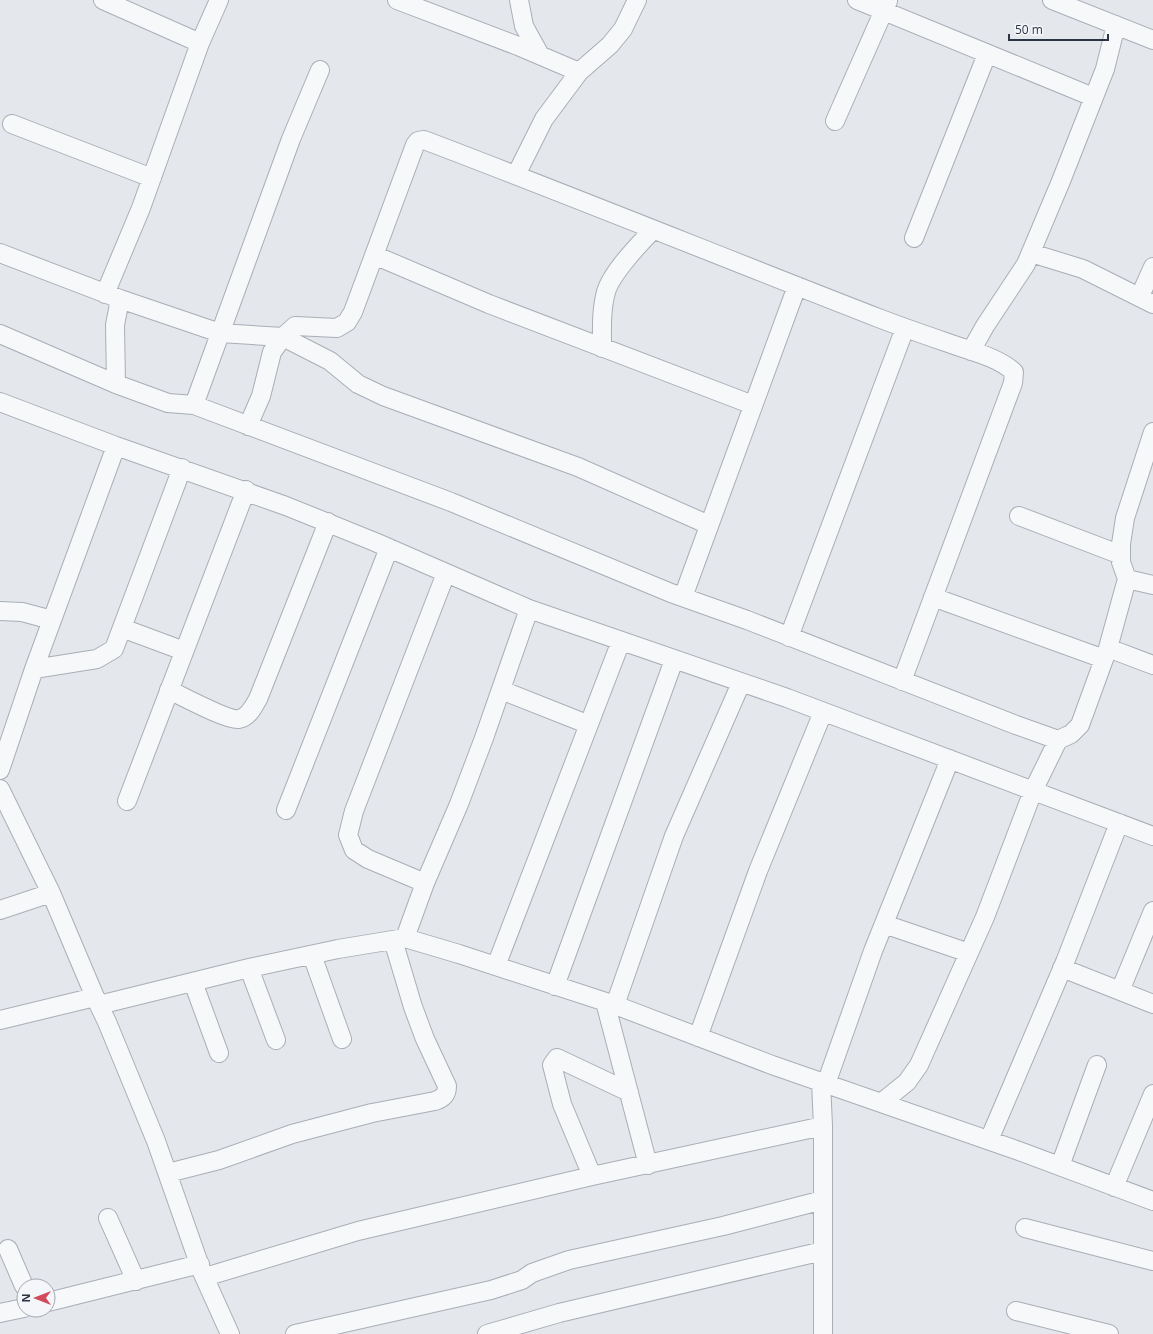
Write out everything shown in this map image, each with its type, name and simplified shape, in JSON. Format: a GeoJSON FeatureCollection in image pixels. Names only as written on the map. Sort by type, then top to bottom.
{"type":"FeatureCollection","features":[{"type":"Feature","properties":{"kind":"street"},"geometry":{"type":"LineString","coordinates":[[103,0],[200,43]]}},
{"type":"Feature","properties":{"kind":"street"},"geometry":{"type":"LineString","coordinates":[[116,384],[115,325],[112,296],[141,208],[200,43],[219,0]]}},
{"type":"Feature","properties":{"kind":"street"},"geometry":{"type":"LineString","coordinates":[[397,0],[540,55],[579,72]]}},
{"type":"Feature","properties":{"kind":"street"},"geometry":{"type":"LineString","coordinates":[[519,0],[524,26],[540,55]]}},
{"type":"Feature","properties":{"kind":"street"},"geometry":{"type":"LineString","coordinates":[[516,175],[544,119],[579,72],[610,45],[623,29],[637,0]]}},
{"type":"Feature","properties":{"kind":"street"},"geometry":{"type":"LineString","coordinates":[[857,0],[886,6],[987,54],[1093,97]]}},
{"type":"Feature","properties":{"kind":"street"},"geometry":{"type":"LineString","coordinates":[[1063,2],[1153,40]]}},
{"type":"Feature","properties":{"kind":"street"},"geometry":{"type":"LineString","coordinates":[[835,121],[886,6]]}},
{"type":"Feature","properties":{"kind":"street"},"geometry":{"type":"LineString","coordinates":[[971,351],[985,326],[1026,264],[1031,253],[1104,69],[1116,25]]}},
{"type":"Feature","properties":{"kind":"street"},"geometry":{"type":"LineString","coordinates":[[914,238],[987,54]]}},
{"type":"Feature","properties":{"kind":"street"},"geometry":{"type":"LineString","coordinates":[[194,406],[291,139],[320,70]]}},
{"type":"Feature","properties":{"kind":"street"},"geometry":{"type":"LineString","coordinates":[[12,124],[152,178]]}},
{"type":"Feature","properties":{"kind":"street"},"geometry":{"type":"LineString","coordinates":[[248,426],[261,396],[272,352],[283,337],[295,326],[337,328],[347,322],[353,312],[418,141],[424,140],[905,328],[971,351],[1007,365],[1014,372],[1013,383],[902,680]]}},
{"type":"Feature","properties":{"kind":"street"},"geometry":{"type":"LineString","coordinates":[[602,348],[602,314],[606,290],[635,249],[653,230]]}},
{"type":"Feature","properties":{"kind":"street"},"geometry":{"type":"LineString","coordinates":[[0,252],[112,296],[220,333],[283,337],[330,361],[358,384],[383,396],[578,468],[709,525]]}},
{"type":"Feature","properties":{"kind":"street"},"geometry":{"type":"LineString","coordinates":[[1031,253],[1083,269],[1147,300],[1153,267]]}},
{"type":"Feature","properties":{"kind":"street"},"geometry":{"type":"LineString","coordinates":[[374,255],[489,304],[753,405]]}},
{"type":"Feature","properties":{"kind":"street"},"geometry":{"type":"LineString","coordinates":[[683,597],[797,286]]}},
{"type":"Feature","properties":{"kind":"street"},"geometry":{"type":"LineString","coordinates":[[789,637],[905,328]]}},
{"type":"Feature","properties":{"kind":"street"},"geometry":{"type":"LineString","coordinates":[[0,334],[116,384],[168,403],[194,406],[451,502],[683,597],[1058,740]]}},
{"type":"Feature","properties":{"kind":"street"},"geometry":{"type":"LineString","coordinates":[[0,402],[116,446],[246,490],[328,522],[529,609],[823,712],[1153,836]]}},
{"type":"Feature","properties":{"kind":"street"},"geometry":{"type":"LineString","coordinates":[[881,1103],[907,1082],[919,1065],[985,917],[1033,791],[1058,740],[1071,734],[1080,725],[1106,654],[1127,579],[1121,562],[1125,518],[1153,432]]}},
{"type":"Feature","properties":{"kind":"street"},"geometry":{"type":"LineString","coordinates":[[0,770],[34,669],[116,446]]}},
{"type":"Feature","properties":{"kind":"street"},"geometry":{"type":"LineString","coordinates":[[34,669],[97,660],[114,649],[182,468]]}},
{"type":"Feature","properties":{"kind":"street"},"geometry":{"type":"LineString","coordinates":[[127,800],[246,490]]}},
{"type":"Feature","properties":{"kind":"street"},"geometry":{"type":"LineString","coordinates":[[1019,516],[1121,555]]}},
{"type":"Feature","properties":{"kind":"street"},"geometry":{"type":"LineString","coordinates":[[170,690],[227,717],[238,719],[248,714],[258,699],[328,522]]}},
{"type":"Feature","properties":{"kind":"street"},"geometry":{"type":"LineString","coordinates":[[286,810],[389,548]]}},
{"type":"Feature","properties":{"kind":"street"},"geometry":{"type":"LineString","coordinates":[[425,883],[368,859],[354,850],[348,835],[354,811],[446,573]]}},
{"type":"Feature","properties":{"kind":"street"},"geometry":{"type":"LineString","coordinates":[[1127,579],[1153,585]]}},
{"type":"Feature","properties":{"kind":"street"},"geometry":{"type":"LineString","coordinates":[[933,597],[1106,654],[1153,664]]}},
{"type":"Feature","properties":{"kind":"street"},"geometry":{"type":"LineString","coordinates":[[168,1173],[219,1160],[299,1132],[372,1113],[435,1101],[442,1098],[447,1093],[447,1086],[425,1039],[413,1007],[399,940],[459,804],[529,609]]}},
{"type":"Feature","properties":{"kind":"street"},"geometry":{"type":"LineString","coordinates":[[0,611],[22,612],[52,620]]}},
{"type":"Feature","properties":{"kind":"street"},"geometry":{"type":"LineString","coordinates":[[122,628],[184,651]]}},
{"type":"Feature","properties":{"kind":"street"},"geometry":{"type":"LineString","coordinates":[[496,966],[621,641]]}},
{"type":"Feature","properties":{"kind":"street"},"geometry":{"type":"LineString","coordinates":[[555,986],[674,660]]}},
{"type":"Feature","properties":{"kind":"street"},"geometry":{"type":"LineString","coordinates":[[648,1165],[629,1092],[610,1003],[674,836],[741,683]]}},
{"type":"Feature","properties":{"kind":"street"},"geometry":{"type":"LineString","coordinates":[[501,690],[588,724]]}},
{"type":"Feature","properties":{"kind":"street"},"geometry":{"type":"LineString","coordinates":[[698,1037],[758,871],[823,712]]}},
{"type":"Feature","properties":{"kind":"street"},"geometry":{"type":"LineString","coordinates":[[823,1334],[824,1083],[884,924],[950,759]]}},
{"type":"Feature","properties":{"kind":"street"},"geometry":{"type":"LineString","coordinates":[[0,789],[51,893],[107,1022],[168,1173],[202,1271],[230,1334]]}},
{"type":"Feature","properties":{"kind":"street"},"geometry":{"type":"LineString","coordinates":[[989,1140],[1062,968],[1119,823]]}},
{"type":"Feature","properties":{"kind":"street"},"geometry":{"type":"LineString","coordinates":[[0,910],[51,893]]}},
{"type":"Feature","properties":{"kind":"street"},"geometry":{"type":"LineString","coordinates":[[1120,991],[1153,911]]}},
{"type":"Feature","properties":{"kind":"street"},"geometry":{"type":"LineString","coordinates":[[884,924],[969,953]]}},
{"type":"Feature","properties":{"kind":"street"},"geometry":{"type":"LineString","coordinates":[[0,1020],[193,982],[249,968],[312,955],[399,940],[496,966],[610,1003],[824,1083],[989,1140],[1153,1201]]}},
{"type":"Feature","properties":{"kind":"street"},"geometry":{"type":"LineString","coordinates":[[312,955],[342,1039]]}},
{"type":"Feature","properties":{"kind":"street"},"geometry":{"type":"LineString","coordinates":[[249,968],[276,1040]]}},
{"type":"Feature","properties":{"kind":"street"},"geometry":{"type":"LineString","coordinates":[[1062,968],[1153,1004]]}},
{"type":"Feature","properties":{"kind":"street"},"geometry":{"type":"LineString","coordinates":[[193,982],[219,1053]]}},
{"type":"Feature","properties":{"kind":"street"},"geometry":{"type":"LineString","coordinates":[[592,1176],[562,1104],[552,1065],[557,1058],[629,1092]]}},
{"type":"Feature","properties":{"kind":"street"},"geometry":{"type":"LineString","coordinates":[[1060,1166],[1097,1065]]}},
{"type":"Feature","properties":{"kind":"street"},"geometry":{"type":"LineString","coordinates":[[1114,1186],[1153,1094]]}},
{"type":"Feature","properties":{"kind":"street"},"geometry":{"type":"LineString","coordinates":[[56,1300],[136,1281],[202,1271],[358,1231],[592,1176],[648,1165],[784,1133],[823,1126]]}},
{"type":"Feature","properties":{"kind":"street"},"geometry":{"type":"LineString","coordinates":[[295,1334],[491,1290],[522,1280],[532,1273],[569,1260],[723,1226],[823,1200]]}},
{"type":"Feature","properties":{"kind":"street"},"geometry":{"type":"LineString","coordinates":[[108,1218],[136,1281]]}},
{"type":"Feature","properties":{"kind":"street"},"geometry":{"type":"LineString","coordinates":[[1025,1228],[1153,1261]]}},
{"type":"Feature","properties":{"kind":"street"},"geometry":{"type":"LineString","coordinates":[[8,1248],[21,1278]]}},
{"type":"Feature","properties":{"kind":"street"},"geometry":{"type":"LineString","coordinates":[[487,1334],[559,1313],[823,1251]]}},
{"type":"Feature","properties":{"kind":"street"},"geometry":{"type":"LineString","coordinates":[[0,1313],[16,1310]]}},
{"type":"Feature","properties":{"kind":"street"},"geometry":{"type":"LineString","coordinates":[[1016,1311],[1109,1334]]}}]}
